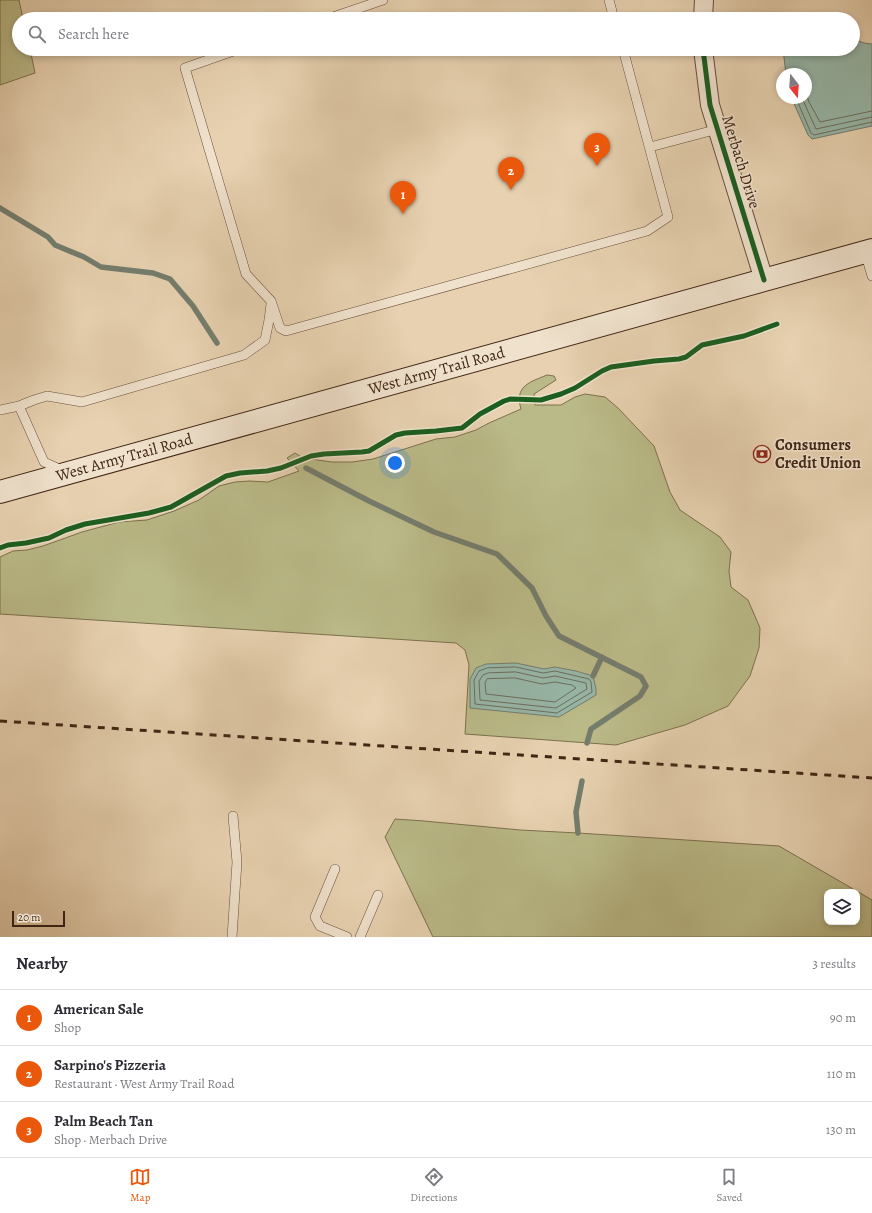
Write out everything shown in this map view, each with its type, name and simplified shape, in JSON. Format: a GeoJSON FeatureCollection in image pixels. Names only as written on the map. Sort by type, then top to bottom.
{"type":"FeatureCollection","features":[{"type":"Feature","properties":{"kind":"main road","name":"West Army Trail Road"},"geometry":{"type":"LineString","coordinates":[[0,492],[868,251]]}},
{"type":"Feature","properties":{"kind":"street"},"geometry":{"type":"LineString","coordinates":[[703,12],[704,0]]}},
{"type":"Feature","properties":{"kind":"street","name":"Merbach Drive"},"geometry":{"type":"LineString","coordinates":[[704,56],[710,104],[764,280]]}},
{"type":"Feature","properties":{"kind":"lane"},"geometry":{"type":"LineString","coordinates":[[348,12],[383,0]]}},
{"type":"Feature","properties":{"kind":"lane"},"geometry":{"type":"LineString","coordinates":[[609,0],[612,12]]}},
{"type":"Feature","properties":{"kind":"lane"},"geometry":{"type":"LineString","coordinates":[[220,56],[185,68],[246,274],[271,301],[280,328],[286,331],[647,231],[668,217],[625,56]]}},
{"type":"Feature","properties":{"kind":"lane"},"geometry":{"type":"LineString","coordinates":[[650,147],[718,129]]}},
{"type":"Feature","properties":{"kind":"lane"},"geometry":{"type":"LineString","coordinates":[[868,251],[872,276]]}},
{"type":"Feature","properties":{"kind":"lane"},"geometry":{"type":"LineString","coordinates":[[0,410],[19,406],[47,396],[82,402],[244,355],[265,340],[271,301]]}},
{"type":"Feature","properties":{"kind":"lane"},"geometry":{"type":"LineString","coordinates":[[19,406],[44,462],[67,473]]}},
{"type":"Feature","properties":{"kind":"lane"},"geometry":{"type":"LineString","coordinates":[[232,816],[237,862],[232,937]]}},
{"type":"Feature","properties":{"kind":"lane"},"geometry":{"type":"LineString","coordinates":[[334,870],[315,916],[320,926],[347,937]]}},
{"type":"Feature","properties":{"kind":"lane"},"geometry":{"type":"LineString","coordinates":[[360,937],[378,896]]}},
{"type":"Feature","properties":{"kind":"green space"},"geometry":{"type":"Polygon","coordinates":[[[0,0],[19,0],[22,12],[12,12],[12,56],[31,56],[35,73],[0,85],[0,0]]]}},
{"type":"Feature","properties":{"kind":"green space"},"geometry":{"type":"Polygon","coordinates":[[[547,375],[554,376],[556,380],[534,394],[535,405],[561,405],[575,397],[585,394],[605,397],[618,408],[654,446],[670,492],[680,510],[720,537],[731,552],[729,571],[731,587],[748,600],[760,628],[759,648],[750,676],[728,706],[685,725],[616,745],[465,734],[469,665],[465,650],[456,643],[0,614],[0,557],[13,551],[27,550],[43,546],[82,532],[119,522],[147,520],[174,511],[199,500],[219,486],[235,482],[268,482],[299,471],[287,458],[295,453],[303,458],[332,462],[352,462],[373,459],[436,439],[455,437],[476,430],[521,409],[519,401],[520,395],[525,386],[547,375]]]}},
{"type":"Feature","properties":{"kind":"green space"},"geometry":{"type":"Polygon","coordinates":[[[395,819],[520,830],[779,846],[853,889],[824,889],[824,925],[860,925],[860,893],[872,900],[872,937],[433,937],[385,837],[395,819]]]}},
{"type":"Feature","properties":{"kind":"water"},"geometry":{"type":"Polygon","coordinates":[[[860,42],[872,44],[872,126],[812,139],[808,135],[794,104],[812,104],[812,68],[785,68],[784,56],[860,56],[860,42]]]}},
{"type":"Feature","properties":{"kind":"water"},"geometry":{"type":"Polygon","coordinates":[[[516,663],[544,669],[555,667],[593,676],[596,695],[559,717],[470,708],[470,679],[476,668],[486,664],[516,663]]]}},
{"type":"Feature","properties":{"kind":"waterway"},"geometry":{"type":"LineString","coordinates":[[0,208],[48,237],[55,245],[84,257],[101,267],[153,273],[170,279],[193,306],[217,343]]}},
{"type":"Feature","properties":{"kind":"waterway"},"geometry":{"type":"LineString","coordinates":[[306,468],[369,501],[434,532],[497,554],[532,588],[546,616],[559,636],[641,677],[646,686],[640,696],[591,729],[587,743]]}},
{"type":"Feature","properties":{"kind":"waterway"},"geometry":{"type":"LineString","coordinates":[[593,676],[602,657]]}},
{"type":"Feature","properties":{"kind":"waterway"},"geometry":{"type":"LineString","coordinates":[[578,833],[576,812],[582,781]]}},
{"type":"Feature","properties":{"kind":"railway"},"geometry":{"type":"LineString","coordinates":[[0,721],[872,778]]}},
{"type":"Feature","properties":{"kind":"cycle path"},"geometry":{"type":"LineString","coordinates":[[704,56],[710,105],[764,280]]}},
{"type":"Feature","properties":{"kind":"cycle path"},"geometry":{"type":"LineString","coordinates":[[0,548],[8,545],[49,538],[66,530],[85,524],[149,513],[171,507],[226,476],[281,468],[311,456],[369,451],[396,435],[405,433],[462,428],[480,414],[510,399],[541,400],[575,388],[611,367],[679,359],[686,357],[702,345],[744,336],[777,324]]}},
{"type":"Feature","properties":{"kind":"place","name":"Palm Beach Tan"},"geometry":{"type":"Point","coordinates":[597,166]}},
{"type":"Feature","properties":{"kind":"place","name":"Sarpino's Pizzeria"},"geometry":{"type":"Point","coordinates":[511,190]}},
{"type":"Feature","properties":{"kind":"place","name":"American Sale"},"geometry":{"type":"Point","coordinates":[403,214]}},
{"type":"Feature","properties":{"kind":"place","name":"Consumers Credit Union"},"geometry":{"type":"Point","coordinates":[762,454]}}]}
